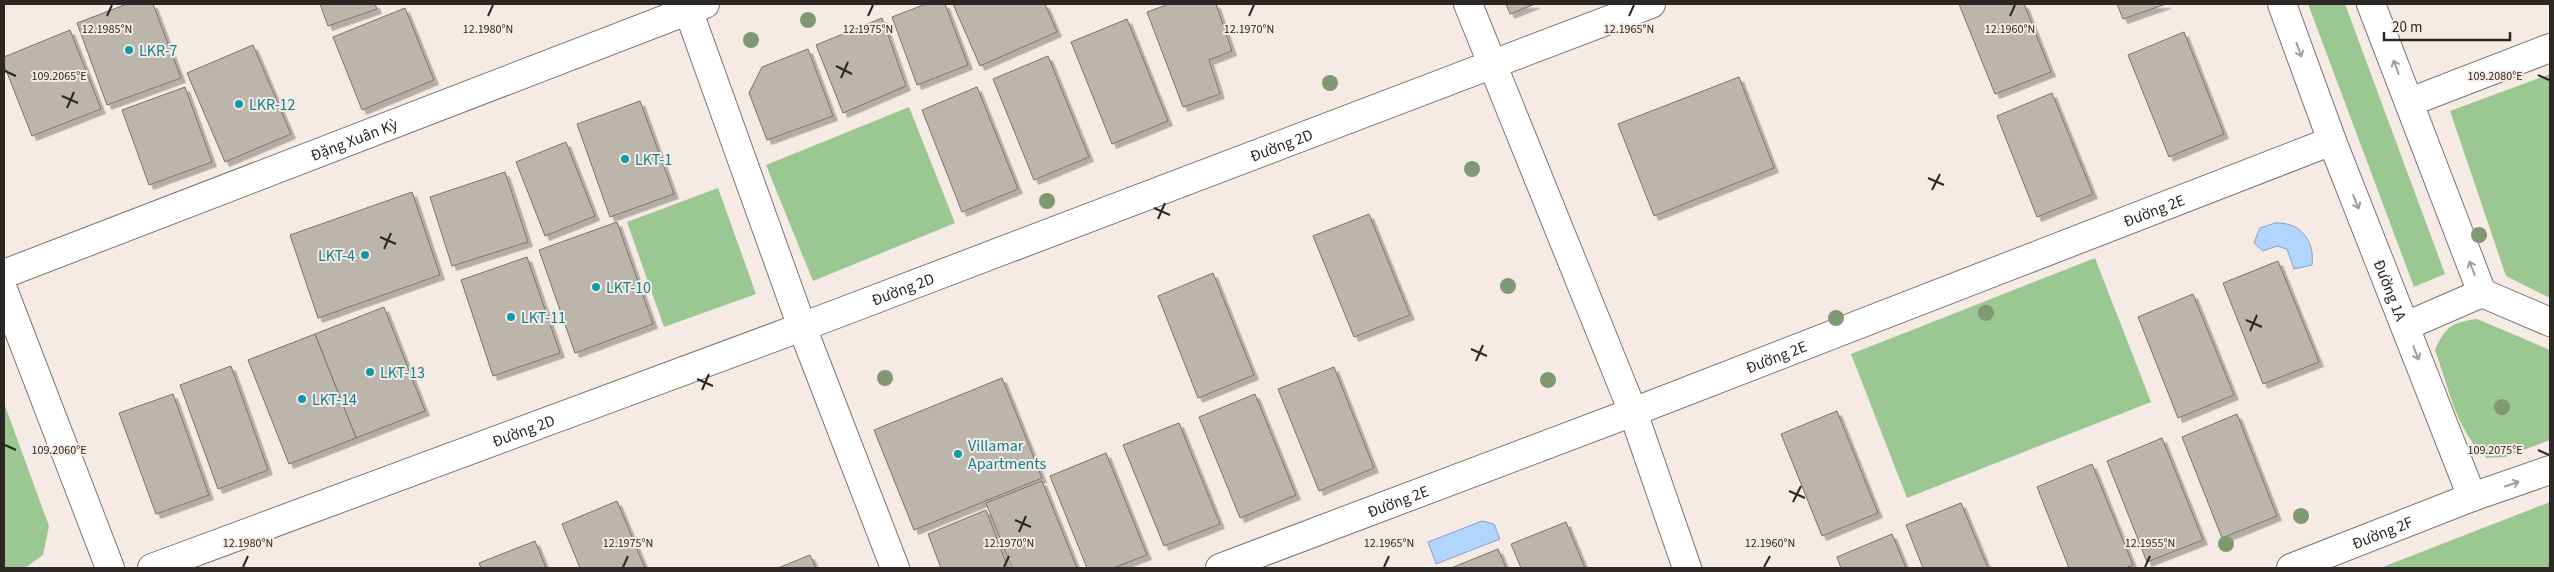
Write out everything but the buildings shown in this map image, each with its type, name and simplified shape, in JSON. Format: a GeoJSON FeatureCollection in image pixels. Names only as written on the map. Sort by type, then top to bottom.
{"type":"FeatureCollection","features":[{"type":"Feature","properties":{"kind":"street"},"geometry":{"type":"LineString","coordinates":[[1468,4],[1633,412],[1687,568]]}},
{"type":"Feature","properties":{"kind":"street","name":"Đường 2D"},"geometry":{"type":"LineString","coordinates":[[152,568],[802,327],[1650,4]]}},
{"type":"Feature","properties":{"kind":"street","name":"Đường 1A"},"geometry":{"type":"LineString","coordinates":[[2282,4],[2332,141],[2472,497]]}},
{"type":"Feature","properties":{"kind":"street"},"geometry":{"type":"LineString","coordinates":[[2371,4],[2482,293],[2550,322]]}},
{"type":"Feature","properties":{"kind":"street"},"geometry":{"type":"LineString","coordinates":[[693,6],[802,327],[895,568]]}},
{"type":"Feature","properties":{"kind":"street","name":"Đặng Xuân Kỳ"},"geometry":{"type":"LineString","coordinates":[[4,274],[693,6]]}},
{"type":"Feature","properties":{"kind":"street"},"geometry":{"type":"LineString","coordinates":[[2410,102],[2550,48]]}},
{"type":"Feature","properties":{"kind":"street","name":"Đường 2E"},"geometry":{"type":"LineString","coordinates":[[1220,568],[1633,412],[2332,141]]}},
{"type":"Feature","properties":{"kind":"street"},"geometry":{"type":"LineString","coordinates":[[4,292],[110,568]]}},
{"type":"Feature","properties":{"kind":"street"},"geometry":{"type":"LineString","coordinates":[[2406,326],[2482,293]]}},
{"type":"Feature","properties":{"kind":"street"},"geometry":{"type":"LineString","coordinates":[[2472,497],[2550,470]]}},
{"type":"Feature","properties":{"kind":"street","name":"Đường 2F"},"geometry":{"type":"LineString","coordinates":[[2291,568],[2472,497]]}},
{"type":"Feature","properties":{"kind":"green space"},"geometry":{"type":"Polygon","coordinates":[[[2308,4],[2345,4],[2445,274],[2414,287],[2308,4]]]}},
{"type":"Feature","properties":{"kind":"green space"},"geometry":{"type":"Polygon","coordinates":[[[2550,74],[2550,298],[2506,276],[2450,111],[2550,74]]]}},
{"type":"Feature","properties":{"kind":"green space"},"geometry":{"type":"Polygon","coordinates":[[[909,107],[955,223],[813,281],[766,165],[909,107]]]}},
{"type":"Feature","properties":{"kind":"green space"},"geometry":{"type":"Polygon","coordinates":[[[718,188],[756,294],[664,327],[627,222],[718,188]]]}},
{"type":"Feature","properties":{"kind":"green space"},"geometry":{"type":"Polygon","coordinates":[[[2095,258],[2151,402],[1907,498],[1851,354],[2095,258]]]}},
{"type":"Feature","properties":{"kind":"green space"},"geometry":{"type":"Polygon","coordinates":[[[2477,319],[2550,350],[2550,440],[2505,457],[2487,458],[2468,436],[2455,408],[2435,350],[2442,336],[2450,327],[2461,322],[2477,319]]]}},
{"type":"Feature","properties":{"kind":"green space"},"geometry":{"type":"Polygon","coordinates":[[[4,403],[49,526],[43,555],[25,568],[4,568],[4,403]]]}},
{"type":"Feature","properties":{"kind":"green space"},"geometry":{"type":"Polygon","coordinates":[[[2550,502],[2550,568],[2380,568],[2550,502]]]}},
{"type":"Feature","properties":{"kind":"water"},"geometry":{"type":"Polygon","coordinates":[[[2275,223],[2284,223],[2292,226],[2304,234],[2311,248],[2312,265],[2294,269],[2287,249],[2277,246],[2263,251],[2254,243],[2260,228],[2275,223]]]}},
{"type":"Feature","properties":{"kind":"water"},"geometry":{"type":"Polygon","coordinates":[[[1482,521],[1494,524],[1500,539],[1436,564],[1428,542],[1482,521]]]}},
{"type":"Feature","properties":{"kind":"place","name":"LKR-7"},"geometry":{"type":"Point","coordinates":[129,50]}},
{"type":"Feature","properties":{"kind":"place","name":"LKR-12"},"geometry":{"type":"Point","coordinates":[239,104]}},
{"type":"Feature","properties":{"kind":"place","name":"LKT-1"},"geometry":{"type":"Point","coordinates":[625,159]}},
{"type":"Feature","properties":{"kind":"place","name":"LKT-4"},"geometry":{"type":"Point","coordinates":[365,255]}},
{"type":"Feature","properties":{"kind":"place","name":"LKT-10"},"geometry":{"type":"Point","coordinates":[596,287]}},
{"type":"Feature","properties":{"kind":"place","name":"LKT-11"},"geometry":{"type":"Point","coordinates":[511,317]}},
{"type":"Feature","properties":{"kind":"place","name":"LKT-13"},"geometry":{"type":"Point","coordinates":[370,372]}},
{"type":"Feature","properties":{"kind":"place","name":"LKT-14"},"geometry":{"type":"Point","coordinates":[302,399]}},
{"type":"Feature","properties":{"kind":"place","name":"Villamar Apartments"},"geometry":{"type":"Point","coordinates":[958,454]}}]}
